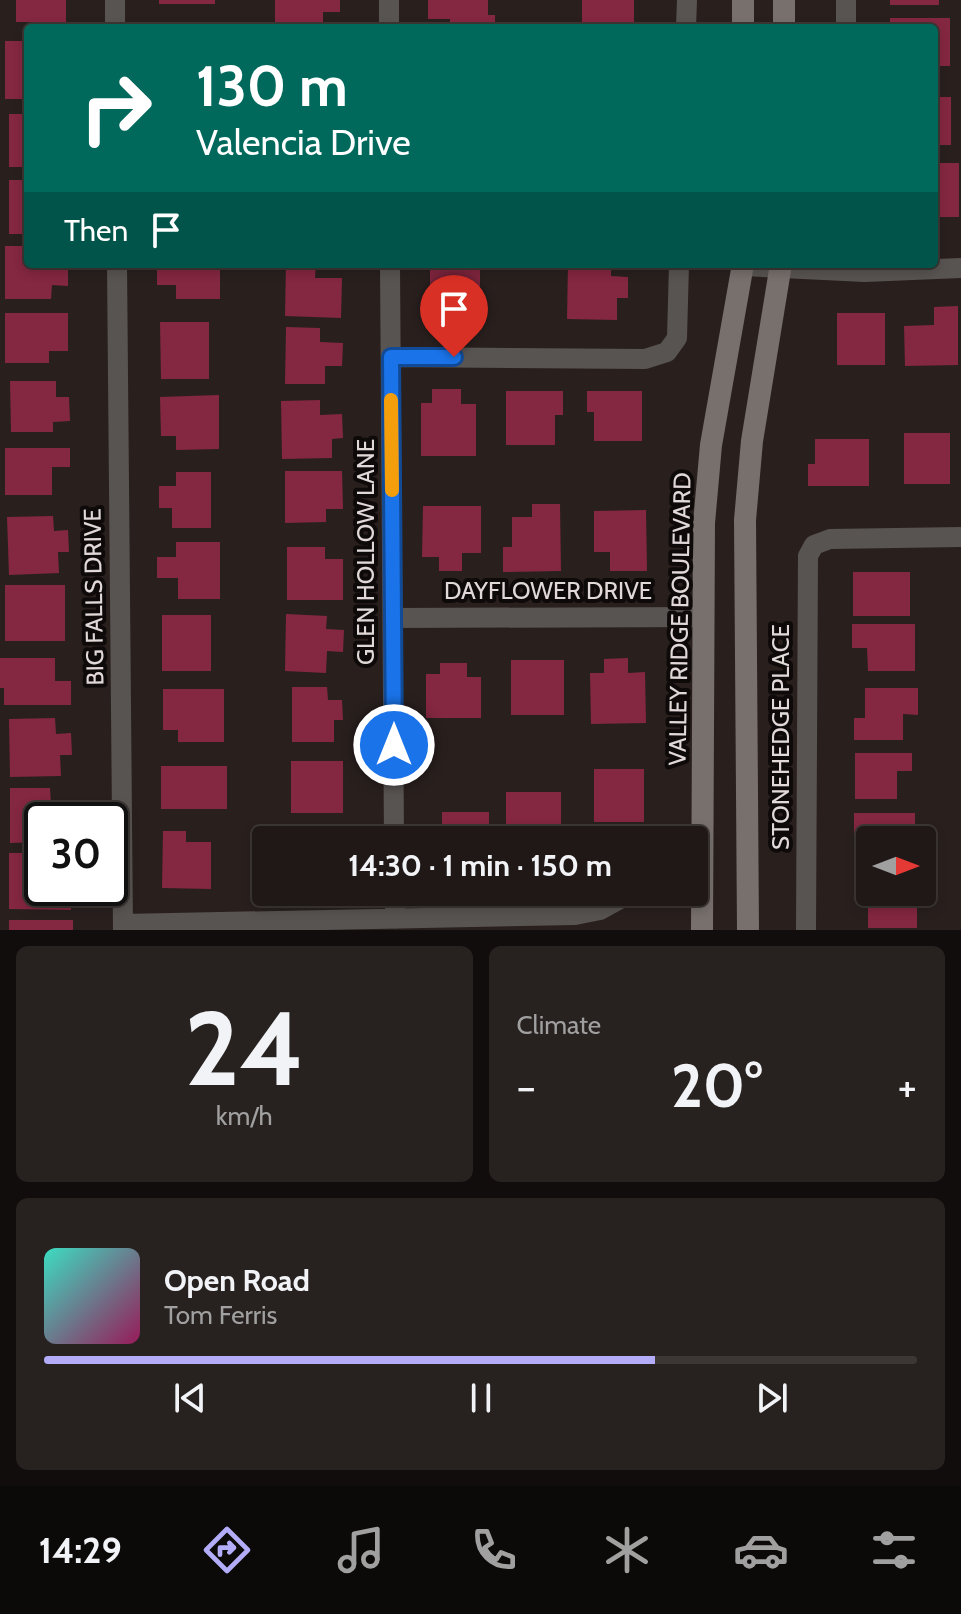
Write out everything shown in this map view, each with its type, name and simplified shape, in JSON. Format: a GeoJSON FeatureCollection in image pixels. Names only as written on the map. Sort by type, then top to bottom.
{"type":"FeatureCollection","features":[{"type":"Feature","properties":{"kind":"main road"},"geometry":{"type":"LineString","coordinates":[[743,0],[743,24]]}},
{"type":"Feature","properties":{"kind":"main road"},"geometry":{"type":"LineString","coordinates":[[784,0],[784,24]]}},
{"type":"Feature","properties":{"kind":"main road","name":"VALLEY RIDGE BOULEVARD"},"geometry":{"type":"LineString","coordinates":[[702,930],[704,523],[711,445],[742,268]]}},
{"type":"Feature","properties":{"kind":"main road"},"geometry":{"type":"LineString","coordinates":[[748,930],[745,520],[752,441],[780,268]]}},
{"type":"Feature","properties":{"kind":"street"},"geometry":{"type":"LineString","coordinates":[[115,0],[115,24]]}},
{"type":"Feature","properties":{"kind":"street"},"geometry":{"type":"LineString","coordinates":[[389,0],[389,24]]}},
{"type":"Feature","properties":{"kind":"street"},"geometry":{"type":"LineString","coordinates":[[686,24],[687,0]]}},
{"type":"Feature","properties":{"kind":"street"},"geometry":{"type":"LineString","coordinates":[[846,0],[846,24]]}},
{"type":"Feature","properties":{"kind":"street","name":"BIG FALLS DRIVE"},"geometry":{"type":"LineString","coordinates":[[117,268],[123,927]]}},
{"type":"Feature","properties":{"kind":"street","name":"GLEN HOLLOW LANE"},"geometry":{"type":"LineString","coordinates":[[390,268],[394,826]]}},
{"type":"Feature","properties":{"kind":"street"},"geometry":{"type":"LineString","coordinates":[[391,357],[645,359],[667,352],[677,338],[679,268]]}},
{"type":"Feature","properties":{"kind":"street"},"geometry":{"type":"LineString","coordinates":[[865,268],[961,268]]}},
{"type":"Feature","properties":{"kind":"street","name":"STONEHEDGE PLACE"},"geometry":{"type":"LineString","coordinates":[[806,930],[808,556],[814,545],[830,539],[961,537]]}},
{"type":"Feature","properties":{"kind":"street","name":"DAYFLOWER DRIVE"},"geometry":{"type":"LineString","coordinates":[[393,618],[704,617]]}},
{"type":"Feature","properties":{"kind":"street"},"geometry":{"type":"LineString","coordinates":[[395,906],[395,919]]}},
{"type":"Feature","properties":{"kind":"street"},"geometry":{"type":"LineString","coordinates":[[123,927],[575,915],[607,906]]}},
{"type":"Feature","properties":{"kind":"building"},"geometry":{"type":"Polygon","coordinates":[[[16,0],[66,0],[66,22],[16,22],[16,0]]]}},
{"type":"Feature","properties":{"kind":"building"},"geometry":{"type":"Polygon","coordinates":[[[159,0],[215,0],[215,4],[159,4],[159,0]]]}},
{"type":"Feature","properties":{"kind":"building"},"geometry":{"type":"Polygon","coordinates":[[[275,0],[340,0],[340,12],[323,12],[323,24],[275,24],[275,0]]]}},
{"type":"Feature","properties":{"kind":"building"},"geometry":{"type":"Polygon","coordinates":[[[428,0],[488,0],[488,15],[495,15],[495,24],[450,24],[450,19],[428,19],[428,0]]]}},
{"type":"Feature","properties":{"kind":"building"},"geometry":{"type":"Polygon","coordinates":[[[582,0],[634,0],[634,24],[582,24],[582,0]]]}},
{"type":"Feature","properties":{"kind":"building"},"geometry":{"type":"Polygon","coordinates":[[[890,0],[939,0],[939,5],[890,5],[890,0]]]}},
{"type":"Feature","properties":{"kind":"building"},"geometry":{"type":"Polygon","coordinates":[[[890,18],[950,18],[950,66],[938,66],[938,24],[890,24],[890,18]]]}},
{"type":"Feature","properties":{"kind":"building"},"geometry":{"type":"Polygon","coordinates":[[[5,41],[24,41],[24,99],[5,99],[5,41]]]}},
{"type":"Feature","properties":{"kind":"building"},"geometry":{"type":"Polygon","coordinates":[[[938,97],[951,97],[951,145],[938,145],[938,97]]]}},
{"type":"Feature","properties":{"kind":"building"},"geometry":{"type":"Polygon","coordinates":[[[9,114],[24,114],[24,167],[9,167],[9,114]]]}},
{"type":"Feature","properties":{"kind":"building"},"geometry":{"type":"Polygon","coordinates":[[[938,163],[959,163],[959,217],[938,217],[938,163]]]}},
{"type":"Feature","properties":{"kind":"building"},"geometry":{"type":"Polygon","coordinates":[[[9,180],[24,180],[24,234],[9,234],[9,180]]]}},
{"type":"Feature","properties":{"kind":"building"},"geometry":{"type":"Polygon","coordinates":[[[5,246],[24,246],[24,268],[68,268],[68,286],[52,285],[51,299],[5,299],[5,246]]]}},
{"type":"Feature","properties":{"kind":"building"},"geometry":{"type":"Polygon","coordinates":[[[157,268],[220,268],[220,299],[176,299],[176,285],[157,285],[157,268]]]}},
{"type":"Feature","properties":{"kind":"building"},"geometry":{"type":"Polygon","coordinates":[[[286,268],[316,268],[315,278],[342,278],[341,318],[285,316],[286,268]]]}},
{"type":"Feature","properties":{"kind":"building"},"geometry":{"type":"Polygon","coordinates":[[[430,268],[480,268],[480,314],[430,314],[430,268]]]}},
{"type":"Feature","properties":{"kind":"building"},"geometry":{"type":"Polygon","coordinates":[[[568,268],[611,268],[611,276],[628,277],[628,298],[617,298],[617,320],[567,319],[568,268]]]}},
{"type":"Feature","properties":{"kind":"building"},"geometry":{"type":"Polygon","coordinates":[[[958,306],[958,365],[905,366],[904,326],[934,325],[934,307],[958,306]]]}},
{"type":"Feature","properties":{"kind":"building"},"geometry":{"type":"Polygon","coordinates":[[[5,313],[68,313],[68,351],[49,351],[49,363],[5,363],[5,313]]]}},
{"type":"Feature","properties":{"kind":"building"},"geometry":{"type":"Polygon","coordinates":[[[837,313],[885,313],[885,365],[837,365],[837,313]]]}},
{"type":"Feature","properties":{"kind":"building"},"geometry":{"type":"Polygon","coordinates":[[[160,322],[209,322],[209,379],[161,379],[160,322]]]}},
{"type":"Feature","properties":{"kind":"building"},"geometry":{"type":"Polygon","coordinates":[[[286,327],[320,328],[320,342],[343,343],[342,366],[325,366],[325,384],[285,384],[286,327]]]}},
{"type":"Feature","properties":{"kind":"building"},"geometry":{"type":"Polygon","coordinates":[[[10,381],[56,381],[56,397],[69,397],[70,421],[53,422],[53,432],[11,432],[10,381]]]}},
{"type":"Feature","properties":{"kind":"building"},"geometry":{"type":"Polygon","coordinates":[[[432,389],[461,389],[461,404],[476,404],[476,456],[421,456],[421,403],[432,403],[432,389]]]}},
{"type":"Feature","properties":{"kind":"building"},"geometry":{"type":"Polygon","coordinates":[[[506,391],[563,391],[563,415],[555,415],[555,445],[506,445],[506,391]]]}},
{"type":"Feature","properties":{"kind":"building"},"geometry":{"type":"Polygon","coordinates":[[[587,391],[642,391],[642,441],[594,441],[594,412],[587,412],[587,391]]]}},
{"type":"Feature","properties":{"kind":"building"},"geometry":{"type":"Polygon","coordinates":[[[219,395],[219,449],[176,450],[176,436],[161,436],[160,397],[219,395]]]}},
{"type":"Feature","properties":{"kind":"building"},"geometry":{"type":"Polygon","coordinates":[[[320,400],[320,415],[342,414],[343,438],[332,439],[332,458],[282,459],[281,401],[320,400]]]}},
{"type":"Feature","properties":{"kind":"building"},"geometry":{"type":"Polygon","coordinates":[[[904,433],[950,433],[950,484],[904,484],[904,433]]]}},
{"type":"Feature","properties":{"kind":"building"},"geometry":{"type":"Polygon","coordinates":[[[815,439],[869,439],[869,486],[808,486],[808,464],[815,464],[815,439]]]}},
{"type":"Feature","properties":{"kind":"building"},"geometry":{"type":"Polygon","coordinates":[[[5,448],[70,448],[70,467],[52,467],[52,495],[5,495],[5,448]]]}},
{"type":"Feature","properties":{"kind":"building"},"geometry":{"type":"Polygon","coordinates":[[[285,471],[342,471],[343,509],[326,509],[326,522],[285,523],[285,471]]]}},
{"type":"Feature","properties":{"kind":"building"},"geometry":{"type":"Polygon","coordinates":[[[176,472],[211,472],[211,528],[172,528],[172,508],[159,508],[159,486],[176,486],[176,472]]]}},
{"type":"Feature","properties":{"kind":"building"},"geometry":{"type":"Polygon","coordinates":[[[532,504],[560,504],[561,571],[503,572],[503,547],[512,547],[512,517],[532,517],[532,504]]]}},
{"type":"Feature","properties":{"kind":"building"},"geometry":{"type":"Polygon","coordinates":[[[423,506],[481,506],[481,553],[462,553],[462,571],[439,571],[439,557],[422,557],[423,506]]]}},
{"type":"Feature","properties":{"kind":"building"},"geometry":{"type":"Polygon","coordinates":[[[646,510],[647,571],[610,571],[610,552],[594,552],[594,511],[646,510]]]}},
{"type":"Feature","properties":{"kind":"building"},"geometry":{"type":"Polygon","coordinates":[[[53,516],[54,531],[68,530],[69,552],[58,552],[59,573],[9,575],[7,517],[53,516]]]}},
{"type":"Feature","properties":{"kind":"building"},"geometry":{"type":"Polygon","coordinates":[[[176,542],[220,542],[220,599],[178,599],[178,578],[157,578],[157,557],[176,557],[176,542]]]}},
{"type":"Feature","properties":{"kind":"building"},"geometry":{"type":"Polygon","coordinates":[[[287,547],[325,547],[325,559],[343,559],[343,600],[287,600],[287,547]]]}},
{"type":"Feature","properties":{"kind":"building"},"geometry":{"type":"Polygon","coordinates":[[[853,572],[910,572],[910,616],[853,616],[853,572]]]}},
{"type":"Feature","properties":{"kind":"building"},"geometry":{"type":"Polygon","coordinates":[[[5,585],[65,585],[65,641],[5,641],[5,585]]]}},
{"type":"Feature","properties":{"kind":"building"},"geometry":{"type":"Polygon","coordinates":[[[286,614],[327,616],[326,629],[344,630],[343,652],[327,651],[326,673],[285,671],[286,614]]]}},
{"type":"Feature","properties":{"kind":"building"},"geometry":{"type":"Polygon","coordinates":[[[162,615],[211,615],[211,671],[162,671],[162,615]]]}},
{"type":"Feature","properties":{"kind":"building"},"geometry":{"type":"Polygon","coordinates":[[[852,624],[915,624],[915,671],[868,671],[867,648],[852,648],[852,624]]]}},
{"type":"Feature","properties":{"kind":"building"},"geometry":{"type":"Polygon","coordinates":[[[0,658],[55,658],[55,681],[71,681],[71,705],[4,705],[4,688],[0,688],[0,658]]]}},
{"type":"Feature","properties":{"kind":"building"},"geometry":{"type":"Polygon","coordinates":[[[628,658],[628,673],[645,672],[646,723],[591,724],[590,673],[604,673],[604,659],[628,658]]]}},
{"type":"Feature","properties":{"kind":"building"},"geometry":{"type":"Polygon","coordinates":[[[511,660],[564,660],[564,715],[511,715],[511,660]]]}},
{"type":"Feature","properties":{"kind":"building"},"geometry":{"type":"Polygon","coordinates":[[[440,663],[467,663],[467,677],[481,677],[481,718],[426,718],[426,674],[440,674],[440,663]]]}},
{"type":"Feature","properties":{"kind":"building"},"geometry":{"type":"Polygon","coordinates":[[[292,687],[327,687],[328,700],[342,700],[343,720],[334,720],[334,742],[292,742],[292,687]]]}},
{"type":"Feature","properties":{"kind":"building"},"geometry":{"type":"Polygon","coordinates":[[[865,688],[918,688],[918,715],[903,714],[903,740],[854,740],[854,718],[865,718],[865,688]]]}},
{"type":"Feature","properties":{"kind":"building"},"geometry":{"type":"Polygon","coordinates":[[[163,689],[224,689],[224,742],[178,742],[178,730],[163,730],[163,689]]]}},
{"type":"Feature","properties":{"kind":"building"},"geometry":{"type":"Polygon","coordinates":[[[55,718],[56,734],[71,733],[72,755],[60,755],[61,776],[10,777],[9,719],[55,718]]]}},
{"type":"Feature","properties":{"kind":"building"},"geometry":{"type":"Polygon","coordinates":[[[855,753],[912,753],[912,771],[897,771],[897,799],[855,799],[855,753]]]}},
{"type":"Feature","properties":{"kind":"building"},"geometry":{"type":"Polygon","coordinates":[[[291,761],[343,761],[343,813],[291,813],[291,761]]]}},
{"type":"Feature","properties":{"kind":"building"},"geometry":{"type":"Polygon","coordinates":[[[161,766],[227,766],[227,809],[161,809],[161,766]]]}},
{"type":"Feature","properties":{"kind":"building"},"geometry":{"type":"Polygon","coordinates":[[[594,769],[644,769],[644,822],[594,822],[594,769]]]}},
{"type":"Feature","properties":{"kind":"building"},"geometry":{"type":"Polygon","coordinates":[[[10,788],[50,788],[51,802],[24,802],[24,843],[10,843],[10,788]]]}},
{"type":"Feature","properties":{"kind":"building"},"geometry":{"type":"Polygon","coordinates":[[[506,792],[561,792],[561,826],[506,826],[506,792]]]}},
{"type":"Feature","properties":{"kind":"building"},"geometry":{"type":"Polygon","coordinates":[[[442,812],[489,812],[489,826],[442,826],[442,812]]]}},
{"type":"Feature","properties":{"kind":"building"},"geometry":{"type":"Polygon","coordinates":[[[854,813],[915,813],[915,826],[856,826],[854,836],[854,813]]]}},
{"type":"Feature","properties":{"kind":"building"},"geometry":{"type":"Polygon","coordinates":[[[163,831],[186,831],[186,842],[211,842],[211,889],[162,888],[163,831]]]}},
{"type":"Feature","properties":{"kind":"building"},"geometry":{"type":"Polygon","coordinates":[[[9,853],[24,853],[24,906],[71,906],[71,910],[9,909],[9,853]]]}},
{"type":"Feature","properties":{"kind":"building"},"geometry":{"type":"Polygon","coordinates":[[[854,878],[856,878],[856,900],[854,878]]]}},
{"type":"Feature","properties":{"kind":"building"},"geometry":{"type":"Polygon","coordinates":[[[868,906],[917,906],[917,928],[868,928],[868,906]]]}},
{"type":"Feature","properties":{"kind":"building"},"geometry":{"type":"Polygon","coordinates":[[[9,920],[73,920],[73,930],[9,930],[9,920]]]}},
{"type":"Feature","properties":{"kind":"slow traffic"},"geometry":{"type":"LineString","coordinates":[[391,400],[392,490]]}},
{"type":"Feature","properties":{"kind":"route"},"geometry":{"type":"LineString","coordinates":[[394,745],[391,357],[454,357]]}}]}
